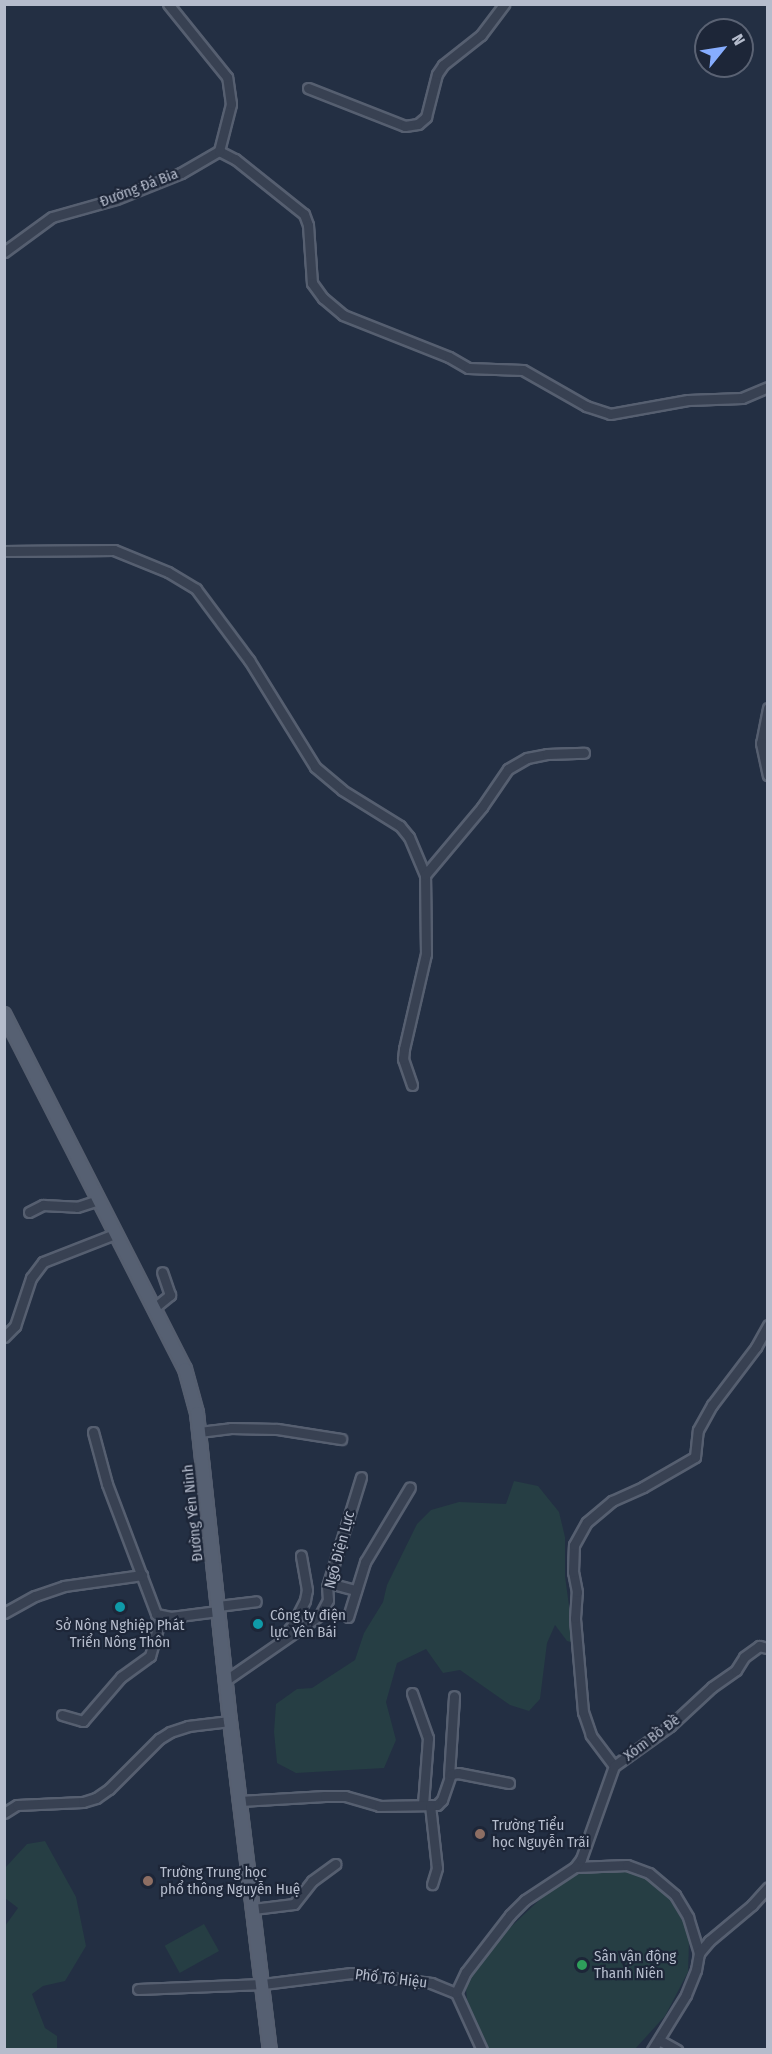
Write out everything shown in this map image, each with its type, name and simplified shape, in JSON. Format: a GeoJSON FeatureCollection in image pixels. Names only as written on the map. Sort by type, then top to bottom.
{"type":"FeatureCollection","features":[{"type":"Feature","properties":{"kind":"main road","name":"Đường Yên Ninh"},"geometry":{"type":"LineString","coordinates":[[5,1017],[185,1369],[197,1413],[230,1721],[270,2049]]}},
{"type":"Feature","properties":{"kind":"street"},"geometry":{"type":"LineString","coordinates":[[168,4],[227,77],[231,104],[219,151],[232,157],[280,197],[299,209],[307,219],[312,282],[323,298],[343,315],[449,357],[468,368],[523,370],[601,412],[615,414],[688,400],[742,398],[768,387]]}},
{"type":"Feature","properties":{"kind":"street"},"geometry":{"type":"LineString","coordinates":[[308,88],[405,126],[418,124],[426,117],[437,74],[443,65],[482,35],[504,4]]}},
{"type":"Feature","properties":{"kind":"street","name":"Đường Đá Bia"},"geometry":{"type":"LineString","coordinates":[[4,252],[52,217],[116,199],[182,173],[219,151]]}},
{"type":"Feature","properties":{"kind":"street"},"geometry":{"type":"LineString","coordinates":[[4,551],[114,550],[168,572],[196,589],[249,660],[315,767],[342,790],[400,825],[409,837],[425,875],[426,954],[403,1059],[412,1085]]}},
{"type":"Feature","properties":{"kind":"street"},"geometry":{"type":"LineString","coordinates":[[768,708],[761,743],[768,775]]}},
{"type":"Feature","properties":{"kind":"street"},"geometry":{"type":"LineString","coordinates":[[425,875],[482,807],[508,769],[527,758],[547,754],[584,753]]}},
{"type":"Feature","properties":{"kind":"street"},"geometry":{"type":"LineString","coordinates":[[29,1212],[43,1205],[77,1207],[99,1200]]}},
{"type":"Feature","properties":{"kind":"street"},"geometry":{"type":"LineString","coordinates":[[4,1337],[15,1326],[31,1278],[43,1262],[115,1234]]}},
{"type":"Feature","properties":{"kind":"street"},"geometry":{"type":"LineString","coordinates":[[154,1308],[170,1295],[162,1272]]}},
{"type":"Feature","properties":{"kind":"street"},"geometry":{"type":"LineString","coordinates":[[614,1766],[591,1735],[585,1722],[575,1618],[577,1592],[573,1572],[574,1545],[587,1522],[612,1501],[643,1487],[695,1457],[698,1430],[712,1405],[756,1347],[768,1325]]}},
{"type":"Feature","properties":{"kind":"street"},"geometry":{"type":"LineString","coordinates":[[756,1347],[768,1349]]}},
{"type":"Feature","properties":{"kind":"street"},"geometry":{"type":"LineString","coordinates":[[199,1432],[231,1428],[277,1429],[340,1439]]}},
{"type":"Feature","properties":{"kind":"street"},"geometry":{"type":"LineString","coordinates":[[93,1432],[107,1484],[154,1610],[161,1617]]}},
{"type":"Feature","properties":{"kind":"street","name":"Ngõ Điện Lực"},"geometry":{"type":"LineString","coordinates":[[226,1680],[320,1615],[328,1600],[329,1583],[361,1477]]}},
{"type":"Feature","properties":{"kind":"street"},"geometry":{"type":"LineString","coordinates":[[348,1617],[365,1562],[410,1487]]}},
{"type":"Feature","properties":{"kind":"street"},"geometry":{"type":"LineString","coordinates":[[264,1654],[292,1626],[305,1600],[307,1590],[301,1556]]}},
{"type":"Feature","properties":{"kind":"street"},"geometry":{"type":"LineString","coordinates":[[4,1613],[35,1596],[64,1586],[142,1575]]}},
{"type":"Feature","properties":{"kind":"street"},"geometry":{"type":"LineString","coordinates":[[329,1583],[356,1590]]}},
{"type":"Feature","properties":{"kind":"street"},"geometry":{"type":"LineString","coordinates":[[161,1617],[218,1609],[256,1600]]}},
{"type":"Feature","properties":{"kind":"street"},"geometry":{"type":"LineString","coordinates":[[62,1715],[83,1721],[121,1677],[150,1656],[161,1617]]}},
{"type":"Feature","properties":{"kind":"street","name":"Xóm Bồ Đề"},"geometry":{"type":"LineString","coordinates":[[456,1992],[466,1972],[510,1915],[541,1888],[574,1867],[586,1850],[609,1775],[614,1766],[670,1726],[712,1687],[736,1670],[738,1664],[759,1646],[768,1648]]}},
{"type":"Feature","properties":{"kind":"street"},"geometry":{"type":"LineString","coordinates":[[412,1693],[424,1721],[428,1738],[426,1805],[436,1868],[432,1884]]}},
{"type":"Feature","properties":{"kind":"street"},"geometry":{"type":"LineString","coordinates":[[240,1801],[345,1796],[379,1806],[426,1805],[441,1802],[449,1776],[454,1696]]}},
{"type":"Feature","properties":{"kind":"street"},"geometry":{"type":"LineString","coordinates":[[4,1802],[17,1805],[72,1803],[96,1798],[170,1732],[188,1726],[230,1721]]}},
{"type":"Feature","properties":{"kind":"street"},"geometry":{"type":"LineString","coordinates":[[449,1776],[458,1773],[509,1782]]}},
{"type":"Feature","properties":{"kind":"street"},"geometry":{"type":"LineString","coordinates":[[4,1813],[17,1805]]}},
{"type":"Feature","properties":{"kind":"street"},"geometry":{"type":"LineString","coordinates":[[253,1909],[294,1904],[312,1881],[335,1864]]}},
{"type":"Feature","properties":{"kind":"street"},"geometry":{"type":"LineString","coordinates":[[574,1867],[627,1865],[649,1873],[667,1887],[683,1906],[699,1953]]}},
{"type":"Feature","properties":{"kind":"street"},"geometry":{"type":"LineString","coordinates":[[652,2049],[686,1995],[699,1953],[768,1887]]}},
{"type":"Feature","properties":{"kind":"street","name":"Phố Tô Hiệu"},"geometry":{"type":"LineString","coordinates":[[138,1989],[263,1984],[351,1973],[431,1983],[456,1992]]}},
{"type":"Feature","properties":{"kind":"street"},"geometry":{"type":"LineString","coordinates":[[456,1992],[482,2049]]}},
{"type":"Feature","properties":{"kind":"street"},"geometry":{"type":"LineString","coordinates":[[659,2040],[677,2049]]}},
{"type":"Feature","properties":{"kind":"green space"},"geometry":{"type":"Polygon","coordinates":[[[514,1481],[538,1486],[559,1512],[565,1537],[565,1576],[574,1643],[567,1641],[555,1625],[547,1643],[540,1699],[529,1711],[510,1705],[460,1670],[443,1673],[426,1649],[397,1663],[386,1702],[396,1740],[384,1768],[296,1773],[277,1763],[274,1732],[276,1704],[297,1689],[312,1688],[355,1660],[364,1633],[383,1602],[387,1585],[417,1524],[431,1510],[459,1502],[506,1504],[514,1481]]]}},
{"type":"Feature","properties":{"kind":"green space"},"geometry":{"type":"Polygon","coordinates":[[[45,1841],[76,1897],[86,1946],[65,1981],[43,1986],[32,1994],[45,2028],[57,2036],[57,2049],[5,2049],[5,1926],[18,1908],[5,1898],[5,1868],[27,1844],[45,1841]]]}},
{"type":"Feature","properties":{"kind":"green space","name":"Sân vận động Thanh Niên"},"geometry":{"type":"Polygon","coordinates":[[[596,1868],[631,1870],[652,1880],[666,1893],[684,1923],[689,1942],[688,1972],[665,2016],[635,2049],[487,2049],[467,2000],[466,1989],[470,1973],[499,1938],[550,1890],[567,1878],[596,1868]]]}},
{"type":"Feature","properties":{"kind":"green space"},"geometry":{"type":"Polygon","coordinates":[[[204,1924],[219,1951],[180,1973],[165,1946],[204,1924]]]}},
{"type":"Feature","properties":{"kind":"place","name":"Sở Nông Nghiệp Phát Triển Nông Thôn"},"geometry":{"type":"Point","coordinates":[120,1607]}},
{"type":"Feature","properties":{"kind":"place","name":"Công ty điện lực Yên Bái"},"geometry":{"type":"Point","coordinates":[258,1624]}},
{"type":"Feature","properties":{"kind":"place","name":"Trường Tiểu học Nguyễn Trãi"},"geometry":{"type":"Point","coordinates":[480,1834]}},
{"type":"Feature","properties":{"kind":"place","name":"Trường Trung học phổ thông Nguyễn Huệ"},"geometry":{"type":"Point","coordinates":[148,1881]}},
{"type":"Feature","properties":{"kind":"place","name":"Sân vận động Thanh Niên"},"geometry":{"type":"Point","coordinates":[582,1965]}}]}
